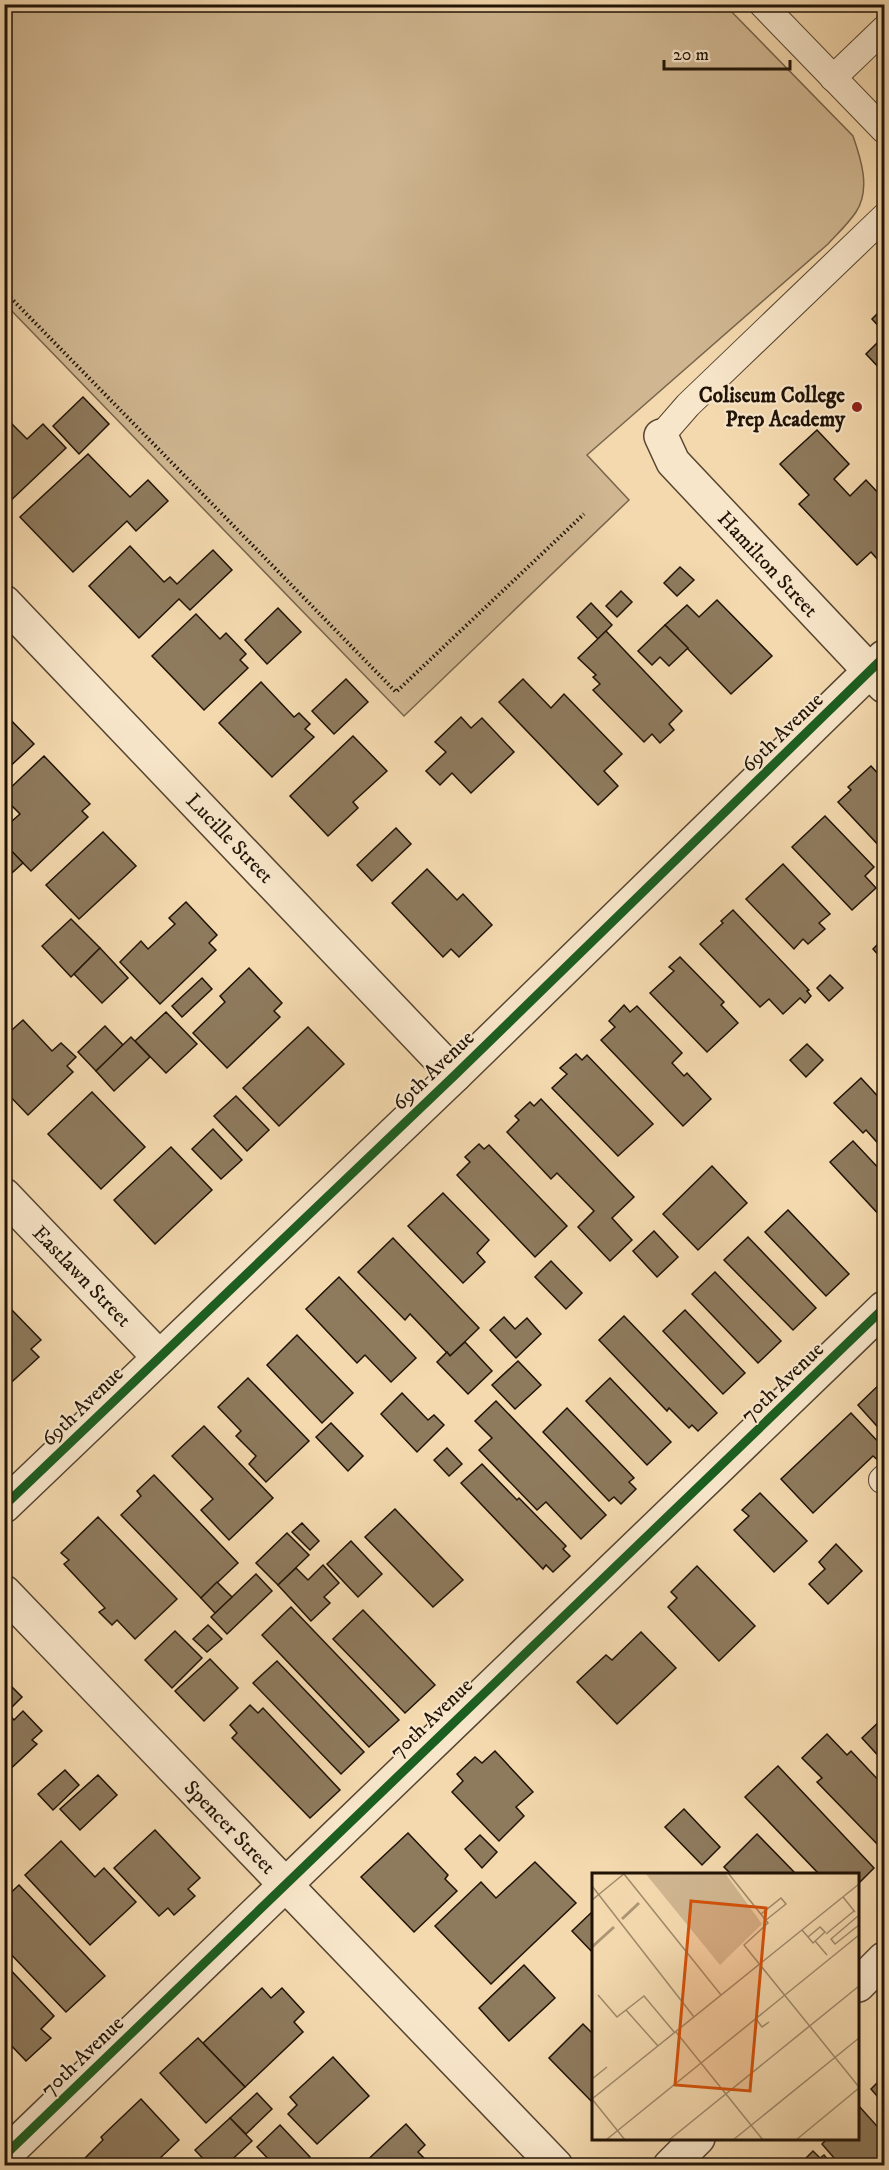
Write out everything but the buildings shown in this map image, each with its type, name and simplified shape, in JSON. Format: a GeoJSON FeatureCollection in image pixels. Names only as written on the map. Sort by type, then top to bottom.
{"type":"FeatureCollection","features":[{"type":"Feature","properties":{"kind":"street","name":"Hamilton Street"},"geometry":{"type":"LineString","coordinates":[[661,436],[673,462],[880,672]]}},
{"type":"Feature","properties":{"kind":"street","name":"Lucille Street"},"geometry":{"type":"LineString","coordinates":[[4,602],[455,1075]]}},
{"type":"Feature","properties":{"kind":"street","name":"69th Avenue"},"geometry":{"type":"LineString","coordinates":[[4,1506],[880,672]]}},
{"type":"Feature","properties":{"kind":"street","name":"Eastlawn Street"},"geometry":{"type":"LineString","coordinates":[[4,1195],[159,1357]]}},
{"type":"Feature","properties":{"kind":"street","name":"70th Avenue"},"geometry":{"type":"LineString","coordinates":[[4,2156],[883,1312]]}},
{"type":"Feature","properties":{"kind":"street","name":"Spencer Street"},"geometry":{"type":"LineString","coordinates":[[4,1592],[556,2166]]}},
{"type":"Feature","properties":{"kind":"street"},"geometry":{"type":"LineString","coordinates":[[859,1984],[885,1959]]}},
{"type":"Feature","properties":{"kind":"street"},"geometry":{"type":"LineString","coordinates":[[670,2166],[697,2140]]}},
{"type":"Feature","properties":{"kind":"lane"},"geometry":{"type":"LineString","coordinates":[[762,4],[885,130]]}},
{"type":"Feature","properties":{"kind":"lane"},"geometry":{"type":"LineString","coordinates":[[833,78],[885,29]]}},
{"type":"Feature","properties":{"kind":"lane"},"geometry":{"type":"LineString","coordinates":[[661,436],[688,405],[885,217]]}},
{"type":"Feature","properties":{"kind":"path"},"geometry":{"type":"LineString","coordinates":[[4,291],[396,692],[584,514]]}},
{"type":"Feature","properties":{"kind":"shaded area"},"geometry":{"type":"Polygon","coordinates":[[[5,4],[725,5],[853,136],[863,174],[861,203],[846,225],[828,244],[587,455],[629,500],[404,716],[5,304],[5,4]]]}},
{"type":"Feature","properties":{"kind":"cycle path"},"geometry":{"type":"LineString","coordinates":[[4,1506],[455,1075],[884,657]]}},
{"type":"Feature","properties":{"kind":"cycle path"},"geometry":{"type":"LineString","coordinates":[[4,2156],[884,1308]]}},
{"type":"Feature","properties":{"kind":"place","name":"Coliseum College Prep Academy"},"geometry":{"type":"Point","coordinates":[857,407]}}]}
